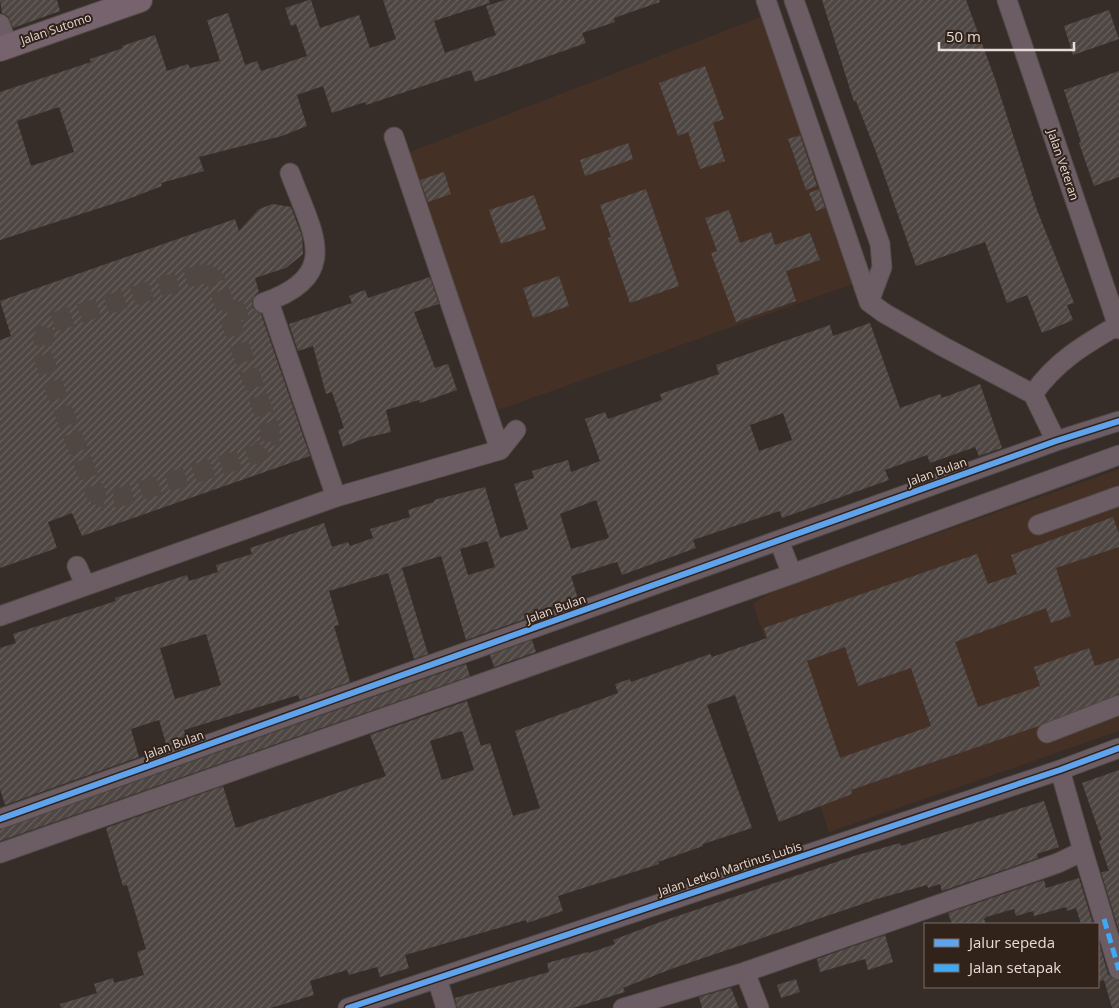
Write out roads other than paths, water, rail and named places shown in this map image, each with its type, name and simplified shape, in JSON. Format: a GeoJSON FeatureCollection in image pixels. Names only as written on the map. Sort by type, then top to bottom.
{"type":"FeatureCollection","features":[{"type":"Feature","properties":{"kind":"main road","name":"Jalan Sutomo"},"geometry":{"type":"LineString","coordinates":[[4,47],[140,0]]}},
{"type":"Feature","properties":{"kind":"street"},"geometry":{"type":"LineString","coordinates":[[766,0],[869,302],[934,341],[1033,394],[1056,441]]}},
{"type":"Feature","properties":{"kind":"street"},"geometry":{"type":"LineString","coordinates":[[794,0],[880,244],[882,267],[869,302]]}},
{"type":"Feature","properties":{"kind":"street","name":"Jalan Veteran"},"geometry":{"type":"LineString","coordinates":[[1007,0],[1118,327]]}},
{"type":"Feature","properties":{"kind":"street"},"geometry":{"type":"LineString","coordinates":[[0,24],[4,47]]}},
{"type":"Feature","properties":{"kind":"street"},"geometry":{"type":"LineString","coordinates":[[394,137],[500,450]]}},
{"type":"Feature","properties":{"kind":"street"},"geometry":{"type":"LineString","coordinates":[[290,173],[316,244],[316,259],[311,273],[302,284],[266,302],[336,497]]}},
{"type":"Feature","properties":{"kind":"street"},"geometry":{"type":"LineString","coordinates":[[1033,394],[1044,378],[1074,350],[1118,327]]}},
{"type":"Feature","properties":{"kind":"street","name":"Jalan Bulan"},"geometry":{"type":"LineString","coordinates":[[0,819],[1056,441],[1119,421]]}},
{"type":"Feature","properties":{"kind":"street"},"geometry":{"type":"LineString","coordinates":[[0,616],[336,497],[500,450],[516,430]]}},
{"type":"Feature","properties":{"kind":"street"},"geometry":{"type":"LineString","coordinates":[[0,853],[792,574],[1119,455]]}},
{"type":"Feature","properties":{"kind":"street"},"geometry":{"type":"LineString","coordinates":[[1038,525],[1119,496]]}},
{"type":"Feature","properties":{"kind":"street"},"geometry":{"type":"LineString","coordinates":[[779,541],[792,574]]}},
{"type":"Feature","properties":{"kind":"street"},"geometry":{"type":"LineString","coordinates":[[78,566],[85,585]]}},
{"type":"Feature","properties":{"kind":"street"},"geometry":{"type":"LineString","coordinates":[[1047,733],[1119,705]]}},
{"type":"Feature","properties":{"kind":"street","name":"Jalan Letkol Martinus Lubis"},"geometry":{"type":"LineString","coordinates":[[348,1008],[1060,770],[1119,748]]}},
{"type":"Feature","properties":{"kind":"street"},"geometry":{"type":"LineString","coordinates":[[1060,770],[1119,970]]}},
{"type":"Feature","properties":{"kind":"street"},"geometry":{"type":"LineString","coordinates":[[623,1008],[745,972],[1058,863],[1083,851]]}},
{"type":"Feature","properties":{"kind":"street"},"geometry":{"type":"LineString","coordinates":[[745,972],[759,1008]]}},
{"type":"Feature","properties":{"kind":"street"},"geometry":{"type":"LineString","coordinates":[[437,978],[446,1008]]}},
{"type":"Feature","properties":{"kind":"tunnel"},"geometry":{"type":"LineString","coordinates":[[201,274],[209,275],[216,281],[270,429],[270,441],[257,454],[124,496],[102,497],[95,493],[45,363],[43,343],[48,324],[201,274]]}},
{"type":"Feature","properties":{"kind":"tunnel"},"geometry":{"type":"LineString","coordinates":[[228,315],[263,303]]}}]}
